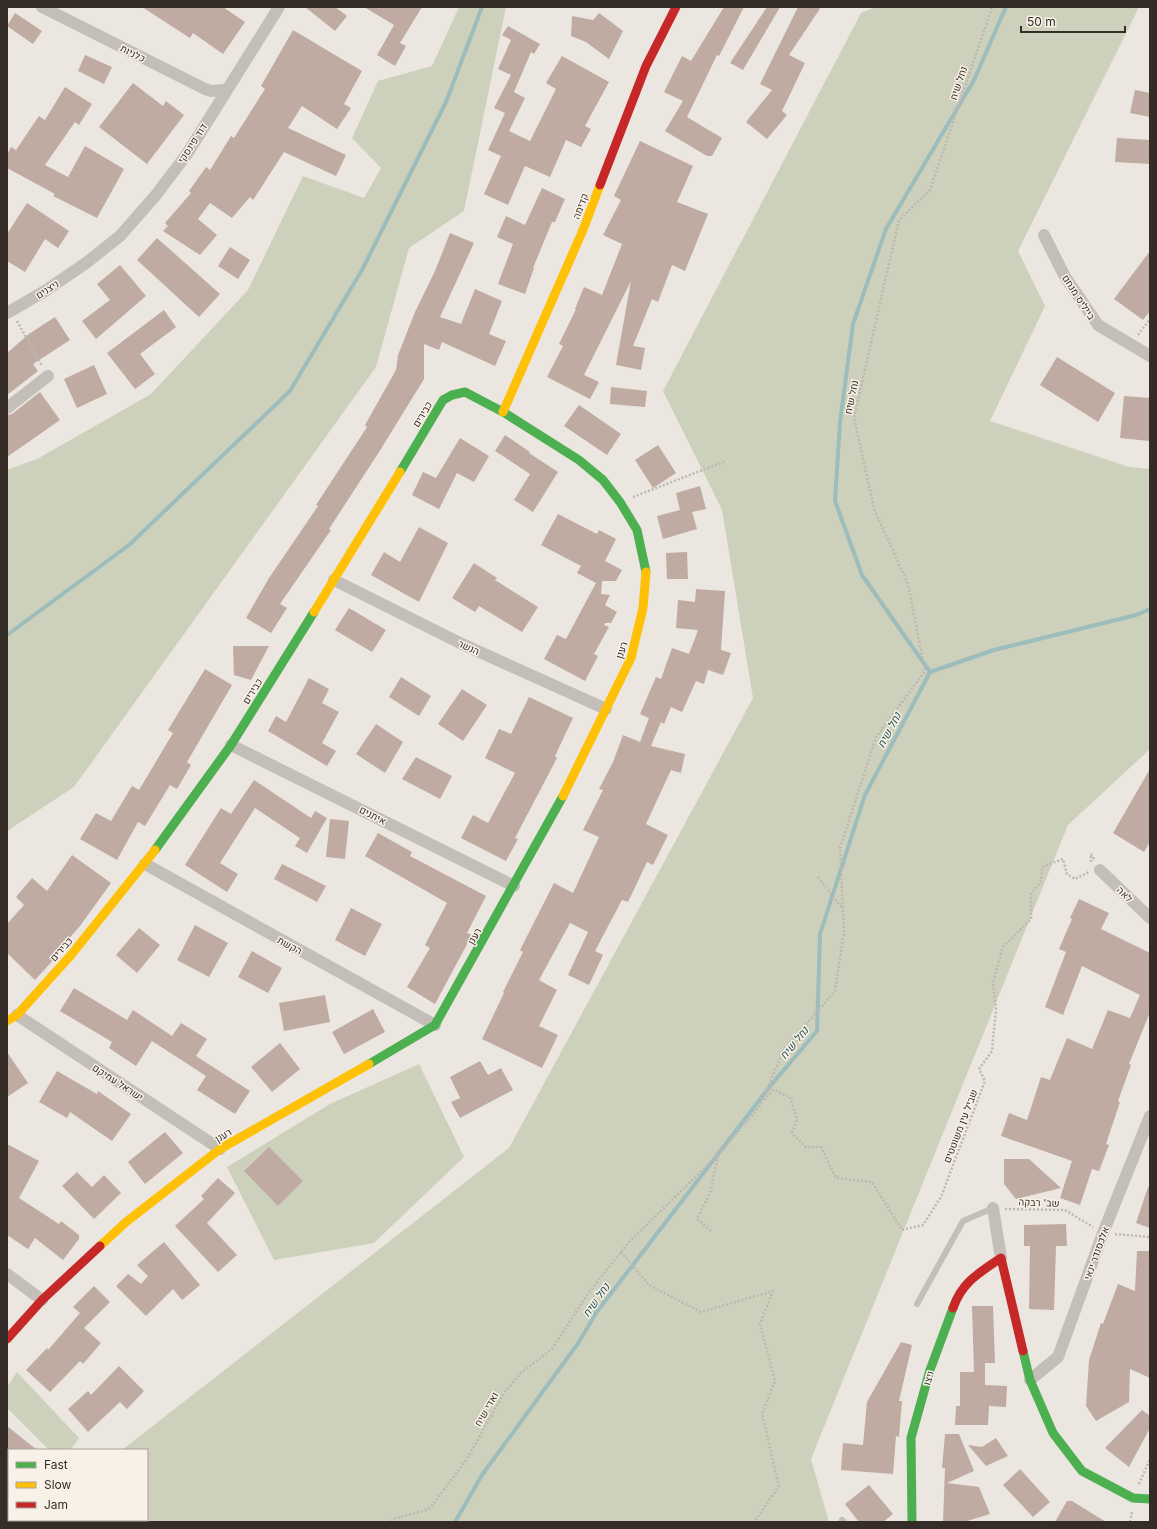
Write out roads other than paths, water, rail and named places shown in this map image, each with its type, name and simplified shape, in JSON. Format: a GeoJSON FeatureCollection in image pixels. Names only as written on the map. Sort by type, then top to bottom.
{"type":"FeatureCollection","features":[{"type":"Feature","properties":{"kind":"street","name":"כלניות"},"geometry":{"type":"LineString","coordinates":[[42,7],[205,90],[226,90]]}},
{"type":"Feature","properties":{"kind":"street","name":"דוד פינסקי"},"geometry":{"type":"LineString","coordinates":[[86,263],[120,236],[156,195],[187,154],[279,7]]}},
{"type":"Feature","properties":{"kind":"street","name":"קדימה"},"geometry":{"type":"LineString","coordinates":[[503,412],[583,230],[646,66],[676,7]]}},
{"type":"Feature","properties":{"kind":"street","name":"בייליס מנחם"},"geometry":{"type":"LineString","coordinates":[[1044,235],[1064,275],[1098,325],[1150,356]]}},
{"type":"Feature","properties":{"kind":"street","name":"ניצנים"},"geometry":{"type":"LineString","coordinates":[[9,312],[45,291],[86,263]]}},
{"type":"Feature","properties":{"kind":"street"},"geometry":{"type":"LineString","coordinates":[[7,408],[48,376]]}},
{"type":"Feature","properties":{"kind":"street","name":"כבירים"},"geometry":{"type":"LineString","coordinates":[[12,1018],[71,955],[145,864],[231,745],[334,580],[443,400],[452,395],[465,392],[503,412]]}},
{"type":"Feature","properties":{"kind":"street","name":"רענן"},"geometry":{"type":"LineString","coordinates":[[7,1339],[42,1300],[126,1222],[220,1149],[435,1025],[561,800],[631,658],[643,608],[646,567],[637,530],[620,502],[604,480],[579,460],[503,412]]}},
{"type":"Feature","properties":{"kind":"street","name":"הנשר"},"geometry":{"type":"LineString","coordinates":[[334,580],[462,644],[606,709]]}},
{"type":"Feature","properties":{"kind":"street","name":"איתנים"},"geometry":{"type":"LineString","coordinates":[[231,745],[514,886]]}},
{"type":"Feature","properties":{"kind":"street","name":"הקשת"},"geometry":{"type":"LineString","coordinates":[[145,864],[435,1025]]}},
{"type":"Feature","properties":{"kind":"street","name":"לאה"},"geometry":{"type":"LineString","coordinates":[[1100,870],[1150,918]]}},
{"type":"Feature","properties":{"kind":"street","name":"ישראל עמיקם"},"geometry":{"type":"LineString","coordinates":[[12,1018],[220,1149]]}},
{"type":"Feature","properties":{"kind":"street","name":"אלכסנדר ינאי"},"geometry":{"type":"LineString","coordinates":[[1030,1380],[1058,1357],[1103,1233],[1150,1116]]}},
{"type":"Feature","properties":{"kind":"street"},"geometry":{"type":"LineString","coordinates":[[993,1208],[1001,1258],[1030,1380],[1053,1434],[1082,1471],[1133,1498],[1150,1499]]}},
{"type":"Feature","properties":{"kind":"street","name":"ויצו"},"geometry":{"type":"LineString","coordinates":[[912,1522],[911,1438],[930,1370],[956,1299],[971,1278],[1001,1258]]}},
{"type":"Feature","properties":{"kind":"street"},"geometry":{"type":"LineString","coordinates":[[7,1274],[42,1300]]}},
{"type":"Feature","properties":{"kind":"lane"},"geometry":{"type":"LineString","coordinates":[[917,1304],[963,1221],[993,1208]]}},
{"type":"Feature","properties":{"kind":"waterway"},"geometry":{"type":"LineString","coordinates":[[7,635],[129,545],[290,391],[362,270],[446,102],[482,7]]}},
{"type":"Feature","properties":{"kind":"waterway"},"geometry":{"type":"LineString","coordinates":[[930,672],[862,575],[835,501],[840,422],[853,324],[886,229],[974,80],[1006,7]]}},
{"type":"Feature","properties":{"kind":"waterway","name":"נחל שיח"},"geometry":{"type":"LineString","coordinates":[[455,1522],[482,1475],[579,1342],[596,1313],[771,1085],[817,1031],[820,934],[865,795],[930,672],[994,650],[1136,615],[1150,609]]}}]}
